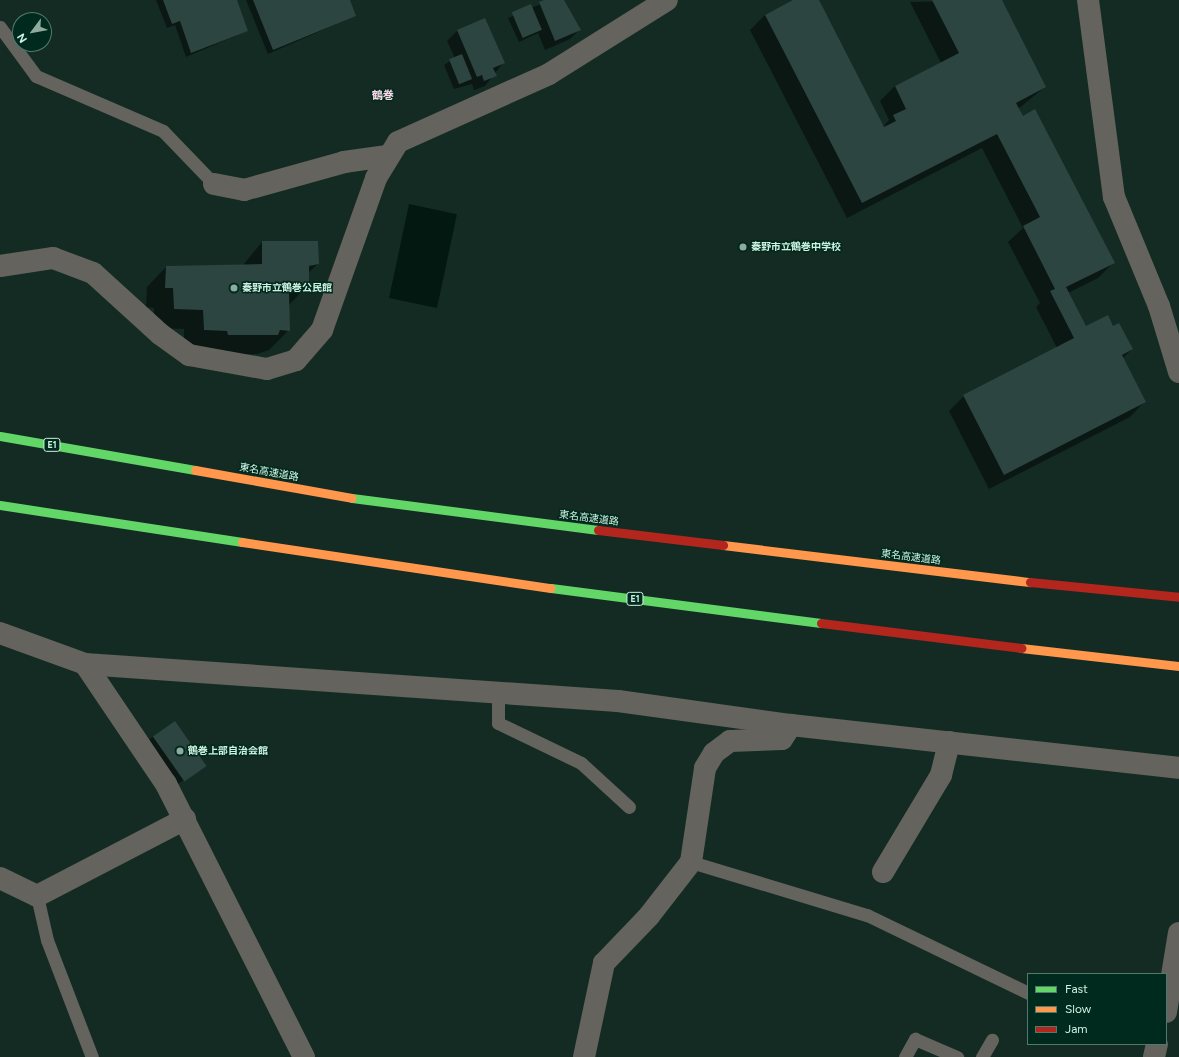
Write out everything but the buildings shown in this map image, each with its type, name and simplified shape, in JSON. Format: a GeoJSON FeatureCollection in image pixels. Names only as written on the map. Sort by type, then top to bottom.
{"type":"FeatureCollection","features":[{"type":"Feature","properties":{"kind":"highway","name":"東名高速道路"},"geometry":{"type":"LineString","coordinates":[[0,436],[371,501],[920,570],[1179,597]]}},
{"type":"Feature","properties":{"kind":"highway","name":"E1"},"geometry":{"type":"LineString","coordinates":[[0,505],[92,521],[528,585],[926,638],[1179,666]]}},
{"type":"Feature","properties":{"kind":"street"},"geometry":{"type":"LineString","coordinates":[[0,266],[53,258],[93,273],[160,334],[189,355],[267,369],[296,360],[322,330],[386,156],[398,142],[549,74],[667,0]]}},
{"type":"Feature","properties":{"kind":"street"},"geometry":{"type":"LineString","coordinates":[[1088,0],[1114,197],[1159,306],[1179,372]]}},
{"type":"Feature","properties":{"kind":"street"},"geometry":{"type":"LineString","coordinates":[[214,184],[244,190],[344,162],[386,156]]}},
{"type":"Feature","properties":{"kind":"street"},"geometry":{"type":"LineString","coordinates":[[0,632],[85,664],[498,694],[618,700],[791,725],[1179,768]]}},
{"type":"Feature","properties":{"kind":"street"},"geometry":{"type":"LineString","coordinates":[[85,664],[185,820],[304,1057]]}},
{"type":"Feature","properties":{"kind":"street"},"geometry":{"type":"LineString","coordinates":[[584,1057],[604,963],[650,916],[692,862],[705,768],[714,753],[730,741],[782,740],[791,725]]}},
{"type":"Feature","properties":{"kind":"street"},"geometry":{"type":"LineString","coordinates":[[883,872],[941,775],[949,742]]}},
{"type":"Feature","properties":{"kind":"street"},"geometry":{"type":"LineString","coordinates":[[0,878],[37,896],[185,820]]}},
{"type":"Feature","properties":{"kind":"street"},"geometry":{"type":"LineString","coordinates":[[1167,1006],[1179,933]]}},
{"type":"Feature","properties":{"kind":"street"},"geometry":{"type":"LineString","coordinates":[[1154,1057],[1157,1045]]}},
{"type":"Feature","properties":{"kind":"lane"},"geometry":{"type":"LineString","coordinates":[[0,27],[36,76],[163,132],[214,184]]}},
{"type":"Feature","properties":{"kind":"lane"},"geometry":{"type":"LineString","coordinates":[[498,694],[498,723],[582,763],[629,807]]}},
{"type":"Feature","properties":{"kind":"lane"},"geometry":{"type":"LineString","coordinates":[[692,862],[867,915],[1027,993]]}},
{"type":"Feature","properties":{"kind":"lane"},"geometry":{"type":"LineString","coordinates":[[37,896],[47,940],[92,1057]]}},
{"type":"Feature","properties":{"kind":"lane"},"geometry":{"type":"LineString","coordinates":[[905,1057],[915,1039],[957,1057]]}},
{"type":"Feature","properties":{"kind":"lane"},"geometry":{"type":"LineString","coordinates":[[982,1057],[992,1040]]}},
{"type":"Feature","properties":{"kind":"shaded area"},"geometry":{"type":"Polygon","coordinates":[[[409,204],[457,214],[437,308],[389,298],[409,204]]]}},
{"type":"Feature","properties":{"kind":"traffic: fast"},"geometry":{"type":"LineString","coordinates":[[0,436],[195,470]]}},
{"type":"Feature","properties":{"kind":"traffic: fast"},"geometry":{"type":"LineString","coordinates":[[352,498],[598,530]]}},
{"type":"Feature","properties":{"kind":"traffic: fast"},"geometry":{"type":"LineString","coordinates":[[0,505],[242,542]]}},
{"type":"Feature","properties":{"kind":"traffic: fast"},"geometry":{"type":"LineString","coordinates":[[551,588],[821,623]]}},
{"type":"Feature","properties":{"kind":"traffic: slow"},"geometry":{"type":"LineString","coordinates":[[195,470],[352,498]]}},
{"type":"Feature","properties":{"kind":"traffic: slow"},"geometry":{"type":"LineString","coordinates":[[242,542],[551,588]]}},
{"type":"Feature","properties":{"kind":"traffic: slow"},"geometry":{"type":"LineString","coordinates":[[723,545],[1030,582]]}},
{"type":"Feature","properties":{"kind":"traffic: slow"},"geometry":{"type":"LineString","coordinates":[[1021,648],[1179,666]]}},
{"type":"Feature","properties":{"kind":"traffic: jam"},"geometry":{"type":"LineString","coordinates":[[598,530],[723,545]]}},
{"type":"Feature","properties":{"kind":"traffic: jam"},"geometry":{"type":"LineString","coordinates":[[1030,582],[1179,597]]}},
{"type":"Feature","properties":{"kind":"traffic: jam"},"geometry":{"type":"LineString","coordinates":[[821,623],[1021,648]]}},
{"type":"Feature","properties":{"kind":"place","name":"秦野市立鶴巻中学校"},"geometry":{"type":"Point","coordinates":[743,247]}},
{"type":"Feature","properties":{"kind":"place","name":"秦野市立鶴巻公民館"},"geometry":{"type":"Point","coordinates":[234,288]}},
{"type":"Feature","properties":{"kind":"place","name":"鶴巻上部自治会館"},"geometry":{"type":"Point","coordinates":[180,751]}},
{"type":"Feature","properties":{"kind":"district","name":"鶴巻"},"geometry":{"type":"Point","coordinates":[383,96]}}]}
